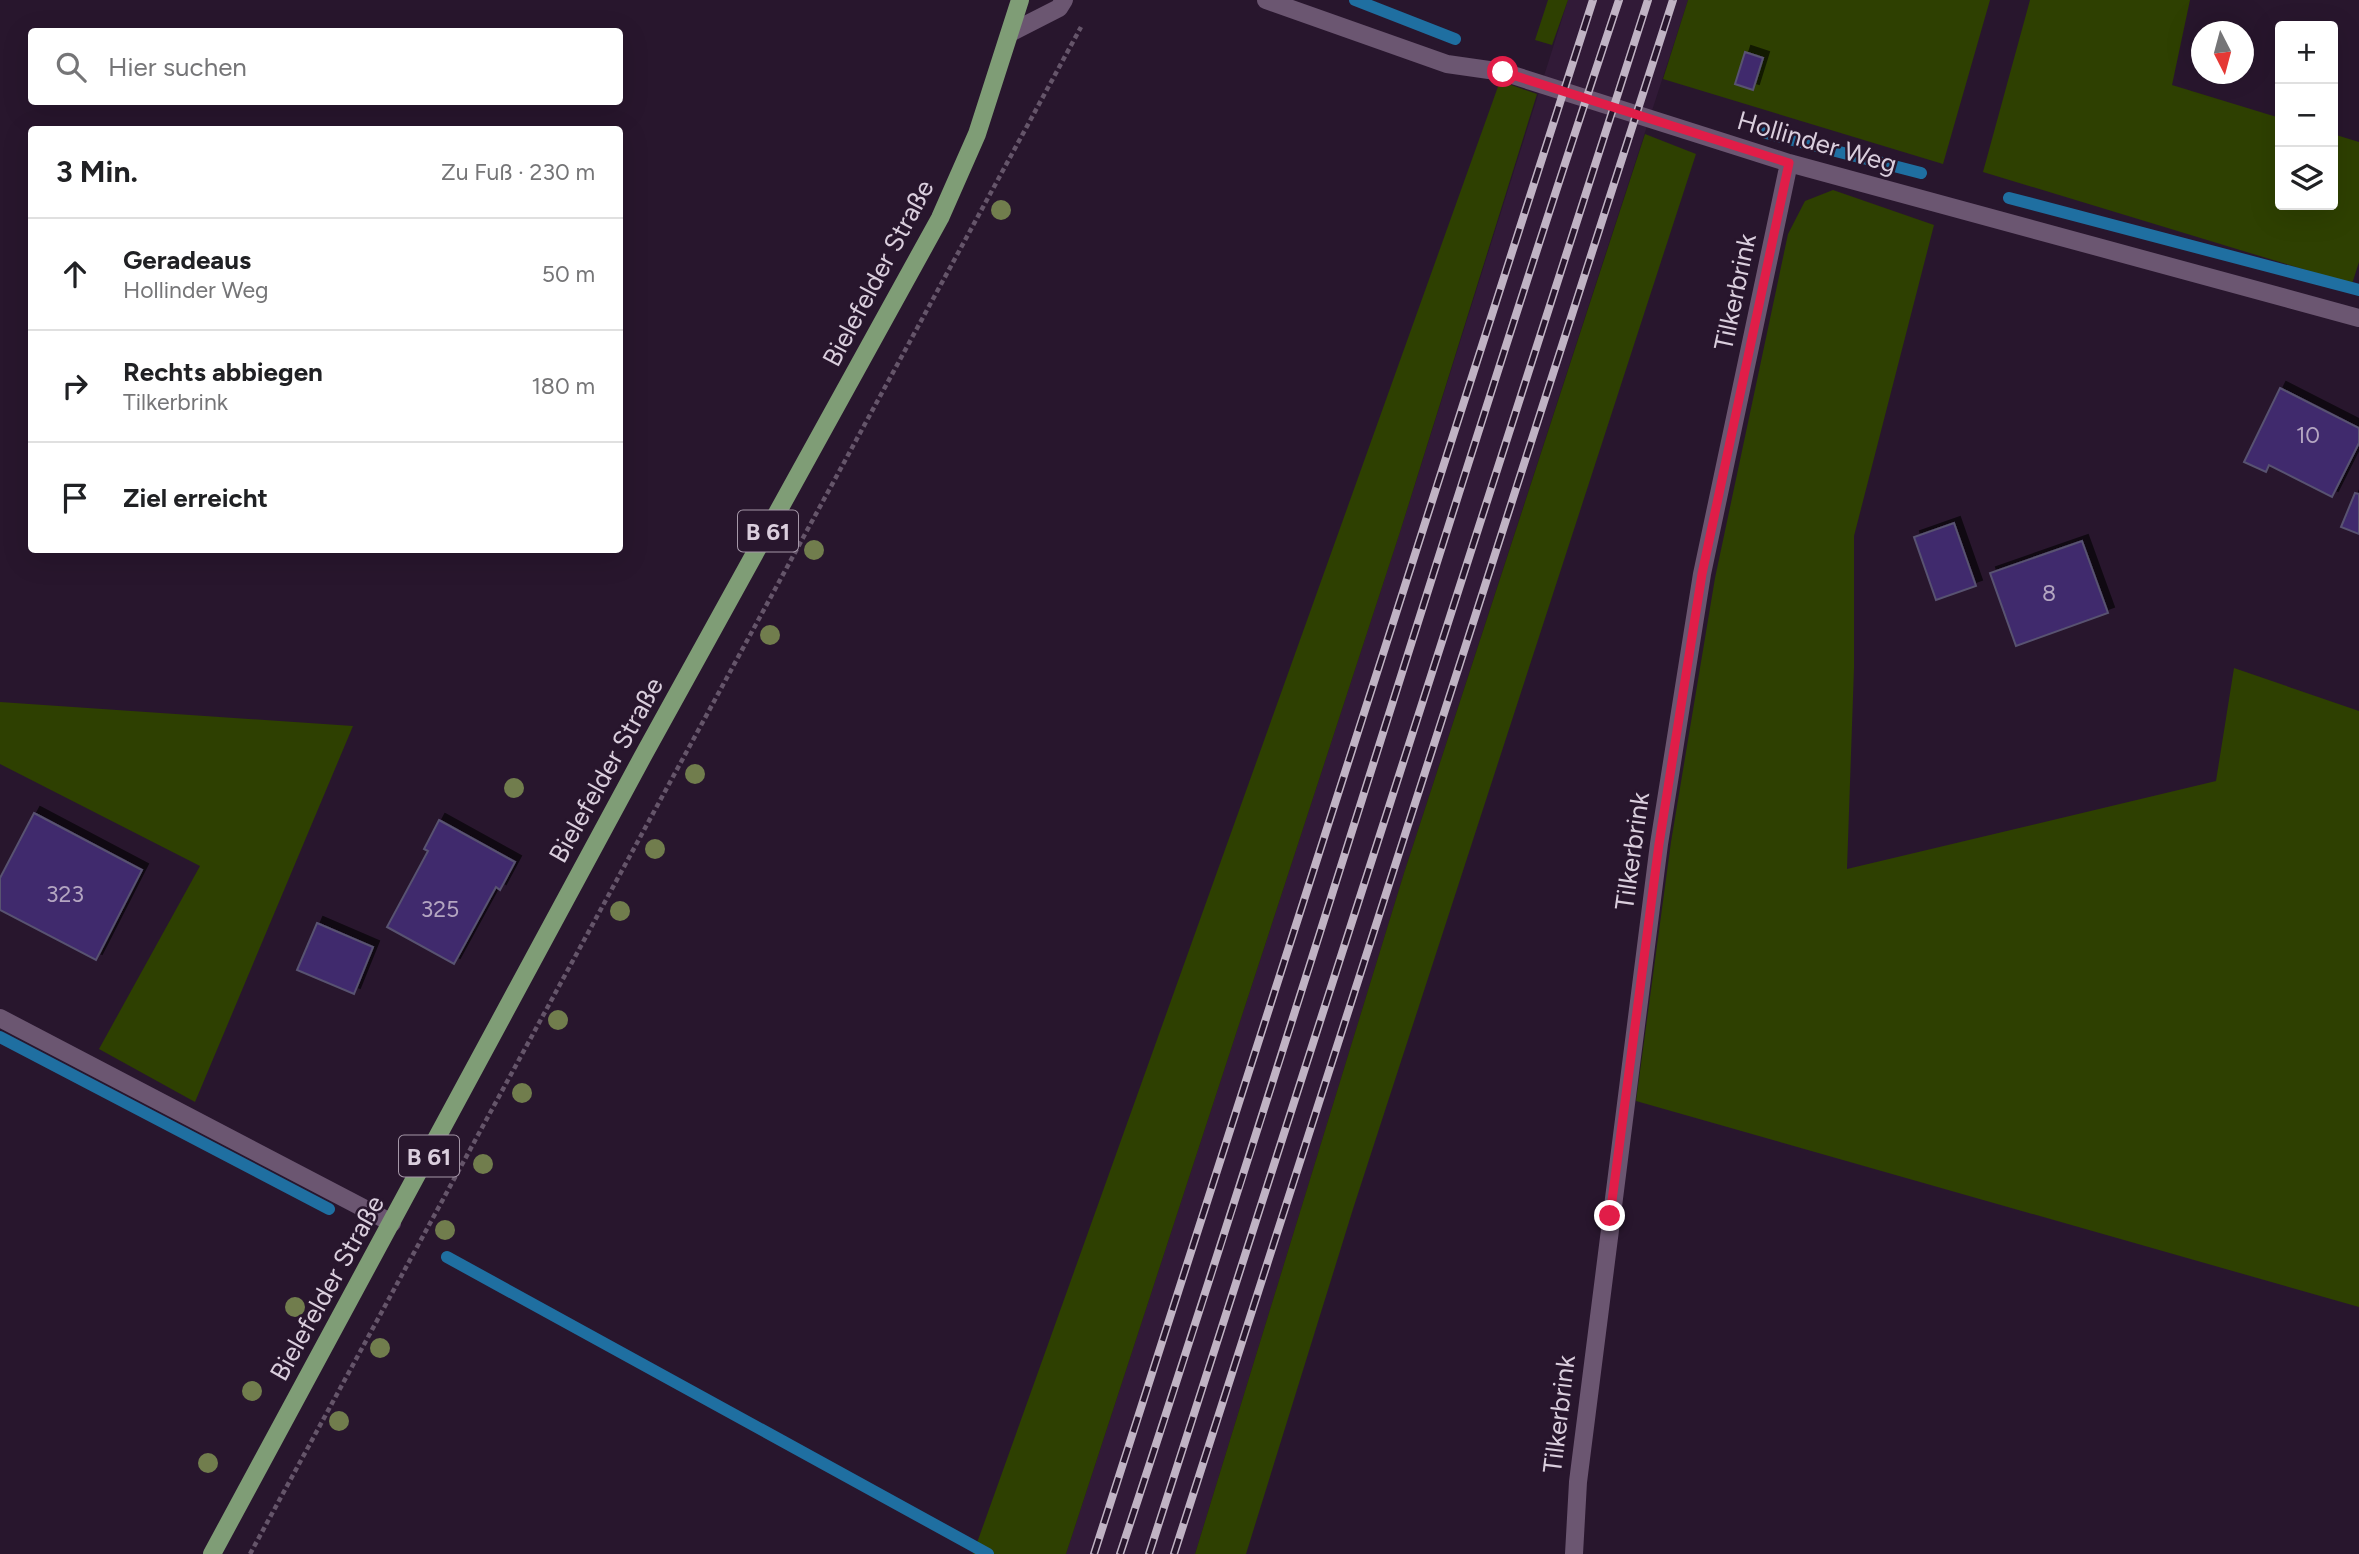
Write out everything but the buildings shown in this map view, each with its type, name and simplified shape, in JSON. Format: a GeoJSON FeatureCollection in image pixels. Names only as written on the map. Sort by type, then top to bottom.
{"type":"FeatureCollection","features":[{"type":"Feature","properties":{"kind":"main road","name":"Bielefelder Straße"},"geometry":{"type":"LineString","coordinates":[[212,1554],[643,756],[940,218],[977,134],[1012,32],[1020,0]]}},
{"type":"Feature","properties":{"kind":"street"},"geometry":{"type":"LineString","coordinates":[[1012,32],[1059,8],[1064,0]]}},
{"type":"Feature","properties":{"kind":"street","name":"Hollinder Weg"},"geometry":{"type":"LineString","coordinates":[[1266,0],[1447,64],[1503,72],[1789,163],[2359,318]]}},
{"type":"Feature","properties":{"kind":"street","name":"Tilkerbrink"},"geometry":{"type":"LineString","coordinates":[[1574,1554],[1577,1482],[1659,844],[1702,574],[1789,163]]}},
{"type":"Feature","properties":{"kind":"street"},"geometry":{"type":"LineString","coordinates":[[0,1018],[392,1223]]}},
{"type":"Feature","properties":{"kind":"path"},"geometry":{"type":"LineString","coordinates":[[250,1554],[980,218],[1082,24]]}},
{"type":"Feature","properties":{"kind":"shaded area"},"geometry":{"type":"Polygon","coordinates":[[[1568,0],[1688,0],[1404,873],[1195,1554],[1066,1554],[1400,532],[1568,0]]]}},
{"type":"Feature","properties":{"kind":"green space"},"geometry":{"type":"Polygon","coordinates":[[[1548,0],[1568,0],[1552,45],[1535,40],[1548,0]]]}},
{"type":"Feature","properties":{"kind":"green space"},"geometry":{"type":"Polygon","coordinates":[[[1688,0],[1990,0],[1943,164],[1663,79],[1688,0]]]}},
{"type":"Feature","properties":{"kind":"green space"},"geometry":{"type":"Polygon","coordinates":[[[2030,0],[2190,0],[2172,85],[2275,116],[2275,210],[2338,210],[2338,136],[2359,142],[2359,262],[2352,284],[1983,172],[2030,0]]]}},
{"type":"Feature","properties":{"kind":"green space"},"geometry":{"type":"Polygon","coordinates":[[[1500,81],[1537,94],[1400,532],[1066,1554],[973,1554],[1500,81]]]}},
{"type":"Feature","properties":{"kind":"green space"},"geometry":{"type":"Polygon","coordinates":[[[1645,134],[1696,154],[1353,1209],[1246,1554],[1195,1554],[1404,873],[1645,134]]]}},
{"type":"Feature","properties":{"kind":"green space"},"geometry":{"type":"Polygon","coordinates":[[[1833,190],[1934,225],[1854,536],[1854,668],[1847,869],[2216,781],[2234,668],[2359,711],[2359,1307],[1636,1101],[1671,842],[1715,578],[1788,234],[1805,201],[1833,190]]]}},
{"type":"Feature","properties":{"kind":"green space"},"geometry":{"type":"Polygon","coordinates":[[[0,702],[353,726],[195,1102],[99,1049],[200,866],[0,764],[0,702]]]}},
{"type":"Feature","properties":{"kind":"waterway"},"geometry":{"type":"LineString","coordinates":[[1355,0],[1455,39]]}},
{"type":"Feature","properties":{"kind":"waterway"},"geometry":{"type":"LineString","coordinates":[[1766,133],[1921,173]]}},
{"type":"Feature","properties":{"kind":"waterway"},"geometry":{"type":"LineString","coordinates":[[2009,198],[2359,290]]}},
{"type":"Feature","properties":{"kind":"waterway"},"geometry":{"type":"LineString","coordinates":[[0,1037],[329,1209]]}},
{"type":"Feature","properties":{"kind":"waterway"},"geometry":{"type":"LineString","coordinates":[[447,1257],[988,1554]]}},
{"type":"Feature","properties":{"kind":"railway"},"geometry":{"type":"LineString","coordinates":[[1094,1554],[1593,0]]}},
{"type":"Feature","properties":{"kind":"railway"},"geometry":{"type":"LineString","coordinates":[[1120,1554],[1619,0]]}},
{"type":"Feature","properties":{"kind":"railway"},"geometry":{"type":"LineString","coordinates":[[1149,1554],[1648,0]]}},
{"type":"Feature","properties":{"kind":"railway"},"geometry":{"type":"LineString","coordinates":[[1174,1554],[1673,0]]}},
{"type":"Feature","properties":{"kind":"route"},"geometry":{"type":"LineString","coordinates":[[1503,72],[1789,163],[1702,574],[1659,844],[1610,1216]]}}]}
